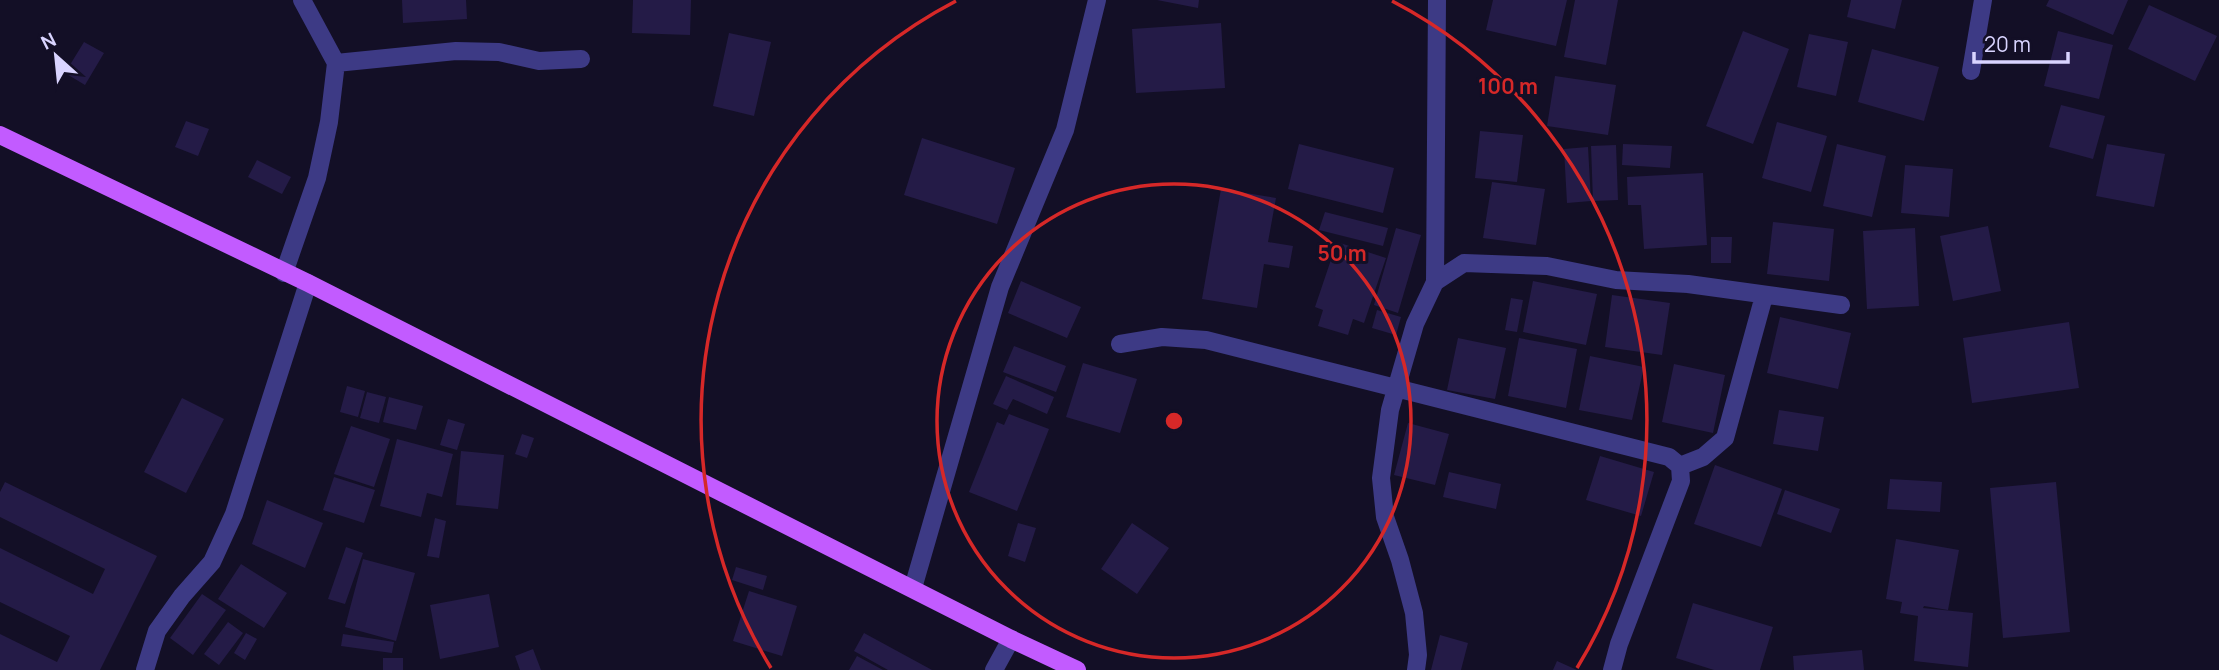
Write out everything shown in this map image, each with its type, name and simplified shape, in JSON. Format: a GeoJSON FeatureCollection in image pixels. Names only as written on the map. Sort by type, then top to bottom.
{"type":"FeatureCollection","features":[{"type":"Feature","properties":{"kind":"main road"},"geometry":{"type":"LineString","coordinates":[[0,135],[308,283],[1077,670]]}},
{"type":"Feature","properties":{"kind":"street"},"geometry":{"type":"LineString","coordinates":[[284,273],[317,178],[329,122],[336,63],[302,0]]}},
{"type":"Feature","properties":{"kind":"street"},"geometry":{"type":"LineString","coordinates":[[912,588],[1000,287],[1065,130],[1097,0]]}},
{"type":"Feature","properties":{"kind":"street"},"geometry":{"type":"LineString","coordinates":[[1416,670],[1418,655],[1413,612],[1400,559],[1385,517],[1381,478],[1390,410],[1415,324],[1434,282],[1437,0]]}},
{"type":"Feature","properties":{"kind":"street"},"geometry":{"type":"LineString","coordinates":[[1971,71],[1983,0]]}},
{"type":"Feature","properties":{"kind":"street"},"geometry":{"type":"LineString","coordinates":[[336,63],[456,51],[499,51],[540,61],[581,59]]}},
{"type":"Feature","properties":{"kind":"street"},"geometry":{"type":"LineString","coordinates":[[1434,282],[1464,264],[1546,266],[1616,280],[1688,284],[1841,305]]}},
{"type":"Feature","properties":{"kind":"street"},"geometry":{"type":"LineString","coordinates":[[145,670],[157,631],[182,596],[212,562],[234,514],[308,283]]}},
{"type":"Feature","properties":{"kind":"street"},"geometry":{"type":"LineString","coordinates":[[1680,466],[1703,457],[1725,438],[1764,296]]}},
{"type":"Feature","properties":{"kind":"street"},"geometry":{"type":"LineString","coordinates":[[1120,344],[1162,337],[1206,340],[1669,457],[1680,466],[1681,481],[1619,644],[1612,670]]}},
{"type":"Feature","properties":{"kind":"street"},"geometry":{"type":"LineString","coordinates":[[994,670],[1011,639]]}},
{"type":"Feature","properties":{"kind":"building"},"geometry":{"type":"Polygon","coordinates":[[[402,0],[466,0],[467,19],[403,23],[402,0]]]}},
{"type":"Feature","properties":{"kind":"building"},"geometry":{"type":"Polygon","coordinates":[[[633,0],[691,0],[690,35],[632,33],[633,0]]]}},
{"type":"Feature","properties":{"kind":"building"},"geometry":{"type":"Polygon","coordinates":[[[1157,0],[1199,0],[1198,8],[1157,0]]]}},
{"type":"Feature","properties":{"kind":"building"},"geometry":{"type":"Polygon","coordinates":[[[1493,0],[1567,0],[1556,46],[1486,30],[1493,0]]]}},
{"type":"Feature","properties":{"kind":"building"},"geometry":{"type":"Polygon","coordinates":[[[1575,0],[1618,0],[1606,65],[1564,57],[1575,0]]]}},
{"type":"Feature","properties":{"kind":"building"},"geometry":{"type":"Polygon","coordinates":[[[1851,0],[1902,0],[1895,29],[1847,17],[1851,0]]]}},
{"type":"Feature","properties":{"kind":"building"},"geometry":{"type":"Polygon","coordinates":[[[2049,0],[2128,0],[2113,35],[2046,6],[2049,0]]]}},
{"type":"Feature","properties":{"kind":"building"},"geometry":{"type":"Polygon","coordinates":[[[2149,5],[2217,36],[2195,81],[2128,49],[2149,5]]]}},
{"type":"Feature","properties":{"kind":"building"},"geometry":{"type":"Polygon","coordinates":[[[1221,23],[1225,88],[1136,93],[1132,29],[1221,23]]]}},
{"type":"Feature","properties":{"kind":"building"},"geometry":{"type":"Polygon","coordinates":[[[1743,31],[1789,49],[1753,144],[1706,126],[1743,31]]]}},
{"type":"Feature","properties":{"kind":"building"},"geometry":{"type":"Polygon","coordinates":[[[2058,31],[2113,45],[2099,99],[2044,86],[2058,31]]]}},
{"type":"Feature","properties":{"kind":"building"},"geometry":{"type":"Polygon","coordinates":[[[729,33],[771,42],[754,116],[713,106],[729,33]]]}},
{"type":"Feature","properties":{"kind":"building"},"geometry":{"type":"Polygon","coordinates":[[[1809,34],[1848,42],[1836,96],[1797,87],[1809,34]]]}},
{"type":"Feature","properties":{"kind":"building"},"geometry":{"type":"Polygon","coordinates":[[[84,42],[104,53],[85,85],[65,73],[84,42]]]}},
{"type":"Feature","properties":{"kind":"building"},"geometry":{"type":"Polygon","coordinates":[[[1872,49],[1939,67],[1924,121],[1858,102],[1872,49]]]}},
{"type":"Feature","properties":{"kind":"building"},"geometry":{"type":"Polygon","coordinates":[[[1555,76],[1616,85],[1608,135],[1547,126],[1555,76]]]}},
{"type":"Feature","properties":{"kind":"building"},"geometry":{"type":"Polygon","coordinates":[[[2061,105],[2105,116],[2093,159],[2049,147],[2061,105]]]}},
{"type":"Feature","properties":{"kind":"building"},"geometry":{"type":"Polygon","coordinates":[[[186,121],[209,129],[198,156],[175,147],[186,121]]]}},
{"type":"Feature","properties":{"kind":"building"},"geometry":{"type":"Polygon","coordinates":[[[1777,122],[1827,136],[1811,192],[1762,178],[1777,122]]]}},
{"type":"Feature","properties":{"kind":"building"},"geometry":{"type":"Polygon","coordinates":[[[1480,131],[1523,135],[1517,182],[1475,178],[1480,131]]]}},
{"type":"Feature","properties":{"kind":"building"},"geometry":{"type":"Polygon","coordinates":[[[922,138],[1015,168],[997,224],[904,195],[922,138]]]}},
{"type":"Feature","properties":{"kind":"building"},"geometry":{"type":"Polygon","coordinates":[[[1299,144],[1394,168],[1383,213],[1288,189],[1299,144]]]}},
{"type":"Feature","properties":{"kind":"building"},"geometry":{"type":"Polygon","coordinates":[[[1623,144],[1672,146],[1670,168],[1622,165],[1623,144]]]}},
{"type":"Feature","properties":{"kind":"building"},"geometry":{"type":"Polygon","coordinates":[[[1837,144],[1886,156],[1872,217],[1823,206],[1837,144]]]}},
{"type":"Feature","properties":{"kind":"building"},"geometry":{"type":"Polygon","coordinates":[[[2107,144],[2165,154],[2154,207],[2096,196],[2107,144]]]}},
{"type":"Feature","properties":{"kind":"building"},"geometry":{"type":"Polygon","coordinates":[[[1616,145],[1618,200],[1593,201],[1591,146],[1616,145]]]}},
{"type":"Feature","properties":{"kind":"building"},"geometry":{"type":"Polygon","coordinates":[[[1588,147],[1591,201],[1567,203],[1564,149],[1588,147]]]}},
{"type":"Feature","properties":{"kind":"building"},"geometry":{"type":"Polygon","coordinates":[[[257,160],[291,177],[282,194],[248,177],[257,160]]]}},
{"type":"Feature","properties":{"kind":"building"},"geometry":{"type":"Polygon","coordinates":[[[1905,165],[1953,169],[1949,217],[1901,213],[1905,165]]]}},
{"type":"Feature","properties":{"kind":"building"},"geometry":{"type":"Polygon","coordinates":[[[1703,173],[1707,245],[1644,249],[1641,205],[1628,205],[1627,177],[1703,173]]]}},
{"type":"Feature","properties":{"kind":"building"},"geometry":{"type":"Polygon","coordinates":[[[1492,182],[1545,189],[1536,245],[1483,238],[1492,182]]]}},
{"type":"Feature","properties":{"kind":"building"},"geometry":{"type":"Polygon","coordinates":[[[1221,189],[1276,198],[1268,242],[1293,246],[1289,268],[1264,264],[1257,308],[1202,299],[1221,189]]]}},
{"type":"Feature","properties":{"kind":"building"},"geometry":{"type":"Polygon","coordinates":[[[1325,212],[1388,228],[1383,246],[1319,230],[1325,212]]]}},
{"type":"Feature","properties":{"kind":"building"},"geometry":{"type":"Polygon","coordinates":[[[1773,222],[1834,229],[1829,281],[1767,274],[1773,222]]]}},
{"type":"Feature","properties":{"kind":"building"},"geometry":{"type":"Polygon","coordinates":[[[1988,226],[2001,291],[1953,301],[1940,236],[1988,226]]]}},
{"type":"Feature","properties":{"kind":"building"},"geometry":{"type":"Polygon","coordinates":[[[1396,228],[1421,235],[1398,313],[1374,305],[1396,228]]]}},
{"type":"Feature","properties":{"kind":"building"},"geometry":{"type":"Polygon","coordinates":[[[1915,228],[1919,306],[1867,309],[1863,231],[1915,228]]]}},
{"type":"Feature","properties":{"kind":"building"},"geometry":{"type":"Polygon","coordinates":[[[1711,237],[1732,237],[1731,263],[1711,263],[1711,237]]]}},
{"type":"Feature","properties":{"kind":"building"},"geometry":{"type":"Polygon","coordinates":[[[1337,242],[1386,258],[1364,323],[1353,319],[1348,335],[1318,326],[1323,310],[1315,307],[1337,242]]]}},
{"type":"Feature","properties":{"kind":"building"},"geometry":{"type":"Polygon","coordinates":[[[1021,281],[1081,307],[1067,338],[1008,313],[1021,281]]]}},
{"type":"Feature","properties":{"kind":"building"},"geometry":{"type":"Polygon","coordinates":[[[1533,281],[1597,294],[1586,345],[1523,332],[1533,281]]]}},
{"type":"Feature","properties":{"kind":"building"},"geometry":{"type":"Polygon","coordinates":[[[1612,295],[1670,303],[1662,355],[1605,347],[1612,295]]]}},
{"type":"Feature","properties":{"kind":"building"},"geometry":{"type":"Polygon","coordinates":[[[1511,298],[1523,300],[1517,332],[1505,330],[1511,298]]]}},
{"type":"Feature","properties":{"kind":"building"},"geometry":{"type":"Polygon","coordinates":[[[1377,310],[1401,317],[1396,335],[1372,328],[1377,310]]]}},
{"type":"Feature","properties":{"kind":"building"},"geometry":{"type":"Polygon","coordinates":[[[1780,317],[1851,333],[1838,389],[1767,373],[1780,317]]]}},
{"type":"Feature","properties":{"kind":"building"},"geometry":{"type":"Polygon","coordinates":[[[2069,322],[2079,388],[1972,403],[1963,338],[2069,322]]]}},
{"type":"Feature","properties":{"kind":"building"},"geometry":{"type":"Polygon","coordinates":[[[1458,338],[1506,348],[1495,399],[1447,390],[1458,338]]]}},
{"type":"Feature","properties":{"kind":"building"},"geometry":{"type":"Polygon","coordinates":[[[1519,338],[1577,349],[1566,408],[1508,396],[1519,338]]]}},
{"type":"Feature","properties":{"kind":"building"},"geometry":{"type":"Polygon","coordinates":[[[1014,346],[1066,366],[1056,392],[1003,372],[1014,346]]]}},
{"type":"Feature","properties":{"kind":"building"},"geometry":{"type":"Polygon","coordinates":[[[1590,356],[1644,367],[1632,420],[1579,410],[1590,356]]]}},
{"type":"Feature","properties":{"kind":"building"},"geometry":{"type":"Polygon","coordinates":[[[1083,363],[1137,379],[1120,433],[1066,417],[1083,363]]]}},
{"type":"Feature","properties":{"kind":"building"},"geometry":{"type":"Polygon","coordinates":[[[1674,364],[1725,375],[1713,433],[1662,422],[1674,364]]]}},
{"type":"Feature","properties":{"kind":"building"},"geometry":{"type":"Polygon","coordinates":[[[1006,376],[1054,397],[1047,414],[1013,399],[1007,410],[993,404],[1006,376]]]}},
{"type":"Feature","properties":{"kind":"building"},"geometry":{"type":"Polygon","coordinates":[[[347,386],[365,391],[358,417],[340,412],[347,386]]]}},
{"type":"Feature","properties":{"kind":"building"},"geometry":{"type":"Polygon","coordinates":[[[367,392],[386,397],[379,423],[360,418],[367,392]]]}},
{"type":"Feature","properties":{"kind":"building"},"geometry":{"type":"Polygon","coordinates":[[[389,397],[423,406],[416,430],[383,422],[389,397]]]}},
{"type":"Feature","properties":{"kind":"building"},"geometry":{"type":"Polygon","coordinates":[[[182,398],[224,419],[186,493],[144,472],[182,398]]]}},
{"type":"Feature","properties":{"kind":"building"},"geometry":{"type":"Polygon","coordinates":[[[1779,410],[1824,417],[1818,451],[1773,444],[1779,410]]]}},
{"type":"Feature","properties":{"kind":"building"},"geometry":{"type":"Polygon","coordinates":[[[1009,414],[1049,429],[1017,511],[969,492],[997,422],[1004,425],[1009,414]]]}},
{"type":"Feature","properties":{"kind":"building"},"geometry":{"type":"Polygon","coordinates":[[[448,419],[465,424],[457,450],[440,445],[448,419]]]}},
{"type":"Feature","properties":{"kind":"building"},"geometry":{"type":"Polygon","coordinates":[[[1408,423],[1449,434],[1435,485],[1394,475],[1408,423]]]}},
{"type":"Feature","properties":{"kind":"building"},"geometry":{"type":"Polygon","coordinates":[[[351,426],[390,439],[374,487],[334,474],[351,426]]]}},
{"type":"Feature","properties":{"kind":"building"},"geometry":{"type":"Polygon","coordinates":[[[522,434],[534,438],[527,458],[515,454],[522,434]]]}},
{"type":"Feature","properties":{"kind":"building"},"geometry":{"type":"Polygon","coordinates":[[[397,439],[453,454],[442,497],[427,493],[421,517],[380,506],[397,439]]]}},
{"type":"Feature","properties":{"kind":"building"},"geometry":{"type":"Polygon","coordinates":[[[461,451],[504,455],[498,509],[456,505],[461,451]]]}},
{"type":"Feature","properties":{"kind":"building"},"geometry":{"type":"Polygon","coordinates":[[[1600,456],[1654,472],[1641,516],[1586,500],[1600,456]]]}},
{"type":"Feature","properties":{"kind":"building"},"geometry":{"type":"Polygon","coordinates":[[[1715,465],[1782,489],[1761,547],[1694,524],[1715,465]]]}},
{"type":"Feature","properties":{"kind":"building"},"geometry":{"type":"Polygon","coordinates":[[[1449,472],[1501,484],[1496,509],[1443,497],[1449,472]]]}},
{"type":"Feature","properties":{"kind":"building"},"geometry":{"type":"Polygon","coordinates":[[[334,477],[375,490],[364,523],[323,510],[334,477]]]}},
{"type":"Feature","properties":{"kind":"building"},"geometry":{"type":"Polygon","coordinates":[[[1890,479],[1942,482],[1940,512],[1887,509],[1890,479]]]}},
{"type":"Feature","properties":{"kind":"building"},"geometry":{"type":"Polygon","coordinates":[[[5,482],[157,556],[100,670],[0,670],[0,634],[57,662],[70,636],[0,602],[0,548],[93,594],[105,569],[0,517],[0,492],[5,482]]]}},
{"type":"Feature","properties":{"kind":"building"},"geometry":{"type":"Polygon","coordinates":[[[2056,482],[2070,632],[2003,638],[1990,488],[2056,482]]]}},
{"type":"Feature","properties":{"kind":"building"},"geometry":{"type":"Polygon","coordinates":[[[1785,490],[1840,509],[1831,533],[1777,514],[1785,490]]]}},
{"type":"Feature","properties":{"kind":"building"},"geometry":{"type":"Polygon","coordinates":[[[267,500],[323,523],[305,568],[252,544],[267,500]]]}},
{"type":"Feature","properties":{"kind":"building"},"geometry":{"type":"Polygon","coordinates":[[[435,518],[446,521],[439,558],[427,556],[435,518]]]}},
{"type":"Feature","properties":{"kind":"building"},"geometry":{"type":"Polygon","coordinates":[[[1018,523],[1036,528],[1025,562],[1008,556],[1018,523]]]}},
{"type":"Feature","properties":{"kind":"building"},"geometry":{"type":"Polygon","coordinates":[[[1132,523],[1169,548],[1137,594],[1101,569],[1132,523]]]}},
{"type":"Feature","properties":{"kind":"building"},"geometry":{"type":"Polygon","coordinates":[[[1896,539],[1959,550],[1948,610],[1923,608],[1973,613],[1968,667],[1914,661],[1918,616],[1900,613],[1902,602],[1886,599],[1896,539]]]}},
{"type":"Feature","properties":{"kind":"building"},"geometry":{"type":"Polygon","coordinates":[[[346,547],[363,553],[345,604],[328,599],[346,547]]]}},
{"type":"Feature","properties":{"kind":"building"},"geometry":{"type":"Polygon","coordinates":[[[363,559],[415,573],[396,641],[345,627],[363,559]]]}},
{"type":"Feature","properties":{"kind":"building"},"geometry":{"type":"Polygon","coordinates":[[[241,564],[287,593],[264,628],[218,599],[241,564]]]}},
{"type":"Feature","properties":{"kind":"building"},"geometry":{"type":"Polygon","coordinates":[[[736,567],[767,576],[763,590],[732,580],[736,567]]]}},
{"type":"Feature","properties":{"kind":"building"},"geometry":{"type":"Polygon","coordinates":[[[749,591],[797,606],[782,656],[733,641],[749,591]]]}},
{"type":"Feature","properties":{"kind":"building"},"geometry":{"type":"Polygon","coordinates":[[[202,594],[226,610],[193,655],[170,638],[202,594]]]}},
{"type":"Feature","properties":{"kind":"building"},"geometry":{"type":"Polygon","coordinates":[[[489,594],[499,647],[440,659],[430,605],[489,594]]]}},
{"type":"Feature","properties":{"kind":"building"},"geometry":{"type":"Polygon","coordinates":[[[1693,603],[1773,627],[1760,670],[1714,670],[1676,658],[1693,603]]]}},
{"type":"Feature","properties":{"kind":"building"},"geometry":{"type":"Polygon","coordinates":[[[228,622],[243,633],[219,665],[204,654],[228,622]]]}},
{"type":"Feature","properties":{"kind":"building"},"geometry":{"type":"Polygon","coordinates":[[[246,633],[257,639],[245,660],[234,653],[246,633]]]}},
{"type":"Feature","properties":{"kind":"building"},"geometry":{"type":"Polygon","coordinates":[[[864,633],[932,670],[888,670],[854,651],[864,633]]]}},
{"type":"Feature","properties":{"kind":"building"},"geometry":{"type":"Polygon","coordinates":[[[343,634],[394,642],[392,653],[341,646],[343,634]]]}},
{"type":"Feature","properties":{"kind":"building"},"geometry":{"type":"Polygon","coordinates":[[[1440,635],[1468,643],[1461,670],[1431,670],[1440,635]]]}},
{"type":"Feature","properties":{"kind":"building"},"geometry":{"type":"Polygon","coordinates":[[[533,649],[541,670],[520,670],[515,656],[533,649]]]}},
{"type":"Feature","properties":{"kind":"building"},"geometry":{"type":"Polygon","coordinates":[[[1862,650],[1864,670],[1794,670],[1793,656],[1862,650]]]}},
{"type":"Feature","properties":{"kind":"building"},"geometry":{"type":"Polygon","coordinates":[[[857,656],[883,670],[849,670],[857,656]]]}},
{"type":"Feature","properties":{"kind":"building"},"geometry":{"type":"Polygon","coordinates":[[[383,658],[403,658],[403,670],[383,670],[383,658]]]}},
{"type":"Feature","properties":{"kind":"building"},"geometry":{"type":"Polygon","coordinates":[[[1557,661],[1577,670],[1553,670],[1557,661]]]}}]}
